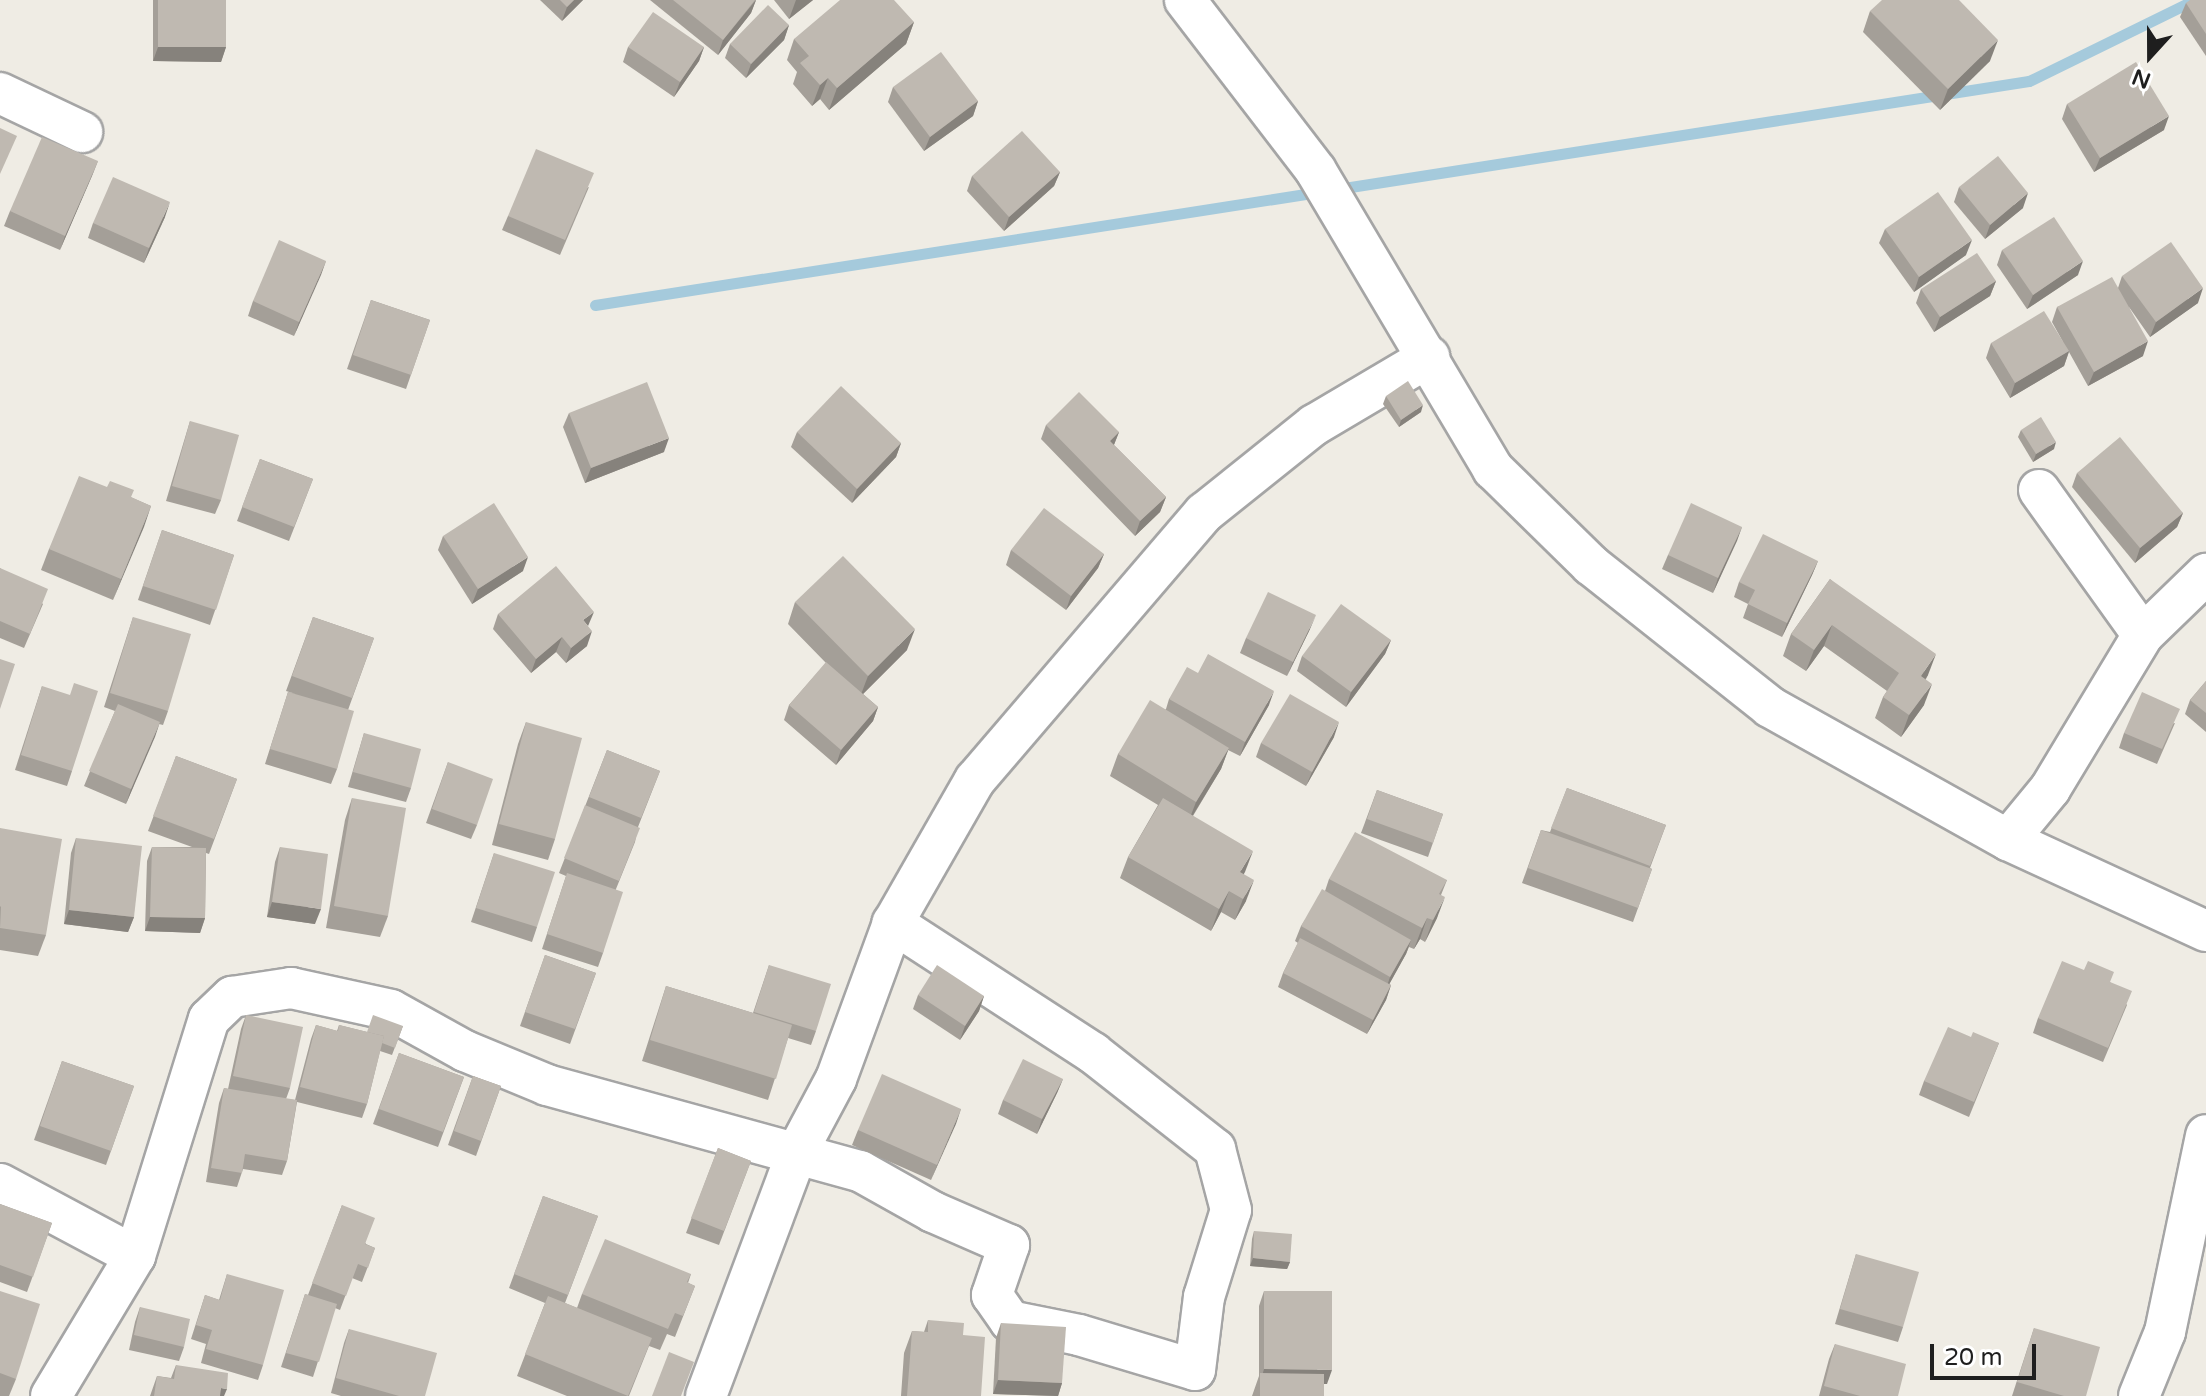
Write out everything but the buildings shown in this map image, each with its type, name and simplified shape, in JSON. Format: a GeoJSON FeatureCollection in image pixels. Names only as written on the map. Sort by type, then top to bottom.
{"type":"FeatureCollection","features":[{"type":"Feature","properties":{"kind":"street"},"geometry":{"type":"LineString","coordinates":[[1185,0],[1316,171],[1493,469],[1591,565],[1770,707],[2008,840],[2206,931]]}},
{"type":"Feature","properties":{"kind":"street"},"geometry":{"type":"LineString","coordinates":[[0,93],[82,132]]}},
{"type":"Feature","properties":{"kind":"street"},"geometry":{"type":"LineString","coordinates":[[706,1396],[797,1152],[836,1079],[893,923],[975,780],[1204,513],[1314,425],[1429,357]]}},
{"type":"Feature","properties":{"kind":"street"},"geometry":{"type":"LineString","coordinates":[[2039,490],[2143,635]]}},
{"type":"Feature","properties":{"kind":"street"},"geometry":{"type":"LineString","coordinates":[[2008,840],[2050,789],[2143,635],[2206,574]]}},
{"type":"Feature","properties":{"kind":"street"},"geometry":{"type":"LineString","coordinates":[[51,1396],[135,1256],[209,1019],[232,997],[291,988],[391,1010],[465,1051],[547,1085],[860,1171],[933,1212],[1009,1245],[992,1295],[1010,1321],[1079,1335],[1195,1370],[1204,1297],[1231,1210],[1215,1149],[1093,1053],[893,923]]}},
{"type":"Feature","properties":{"kind":"street"},"geometry":{"type":"LineString","coordinates":[[2139,1396],[2165,1332],[2206,1135]]}},
{"type":"Feature","properties":{"kind":"street"},"geometry":{"type":"LineString","coordinates":[[0,1184],[135,1256]]}},
{"type":"Feature","properties":{"kind":"waterway"},"geometry":{"type":"LineString","coordinates":[[595,305],[2029,81],[2194,0]]}}]}
